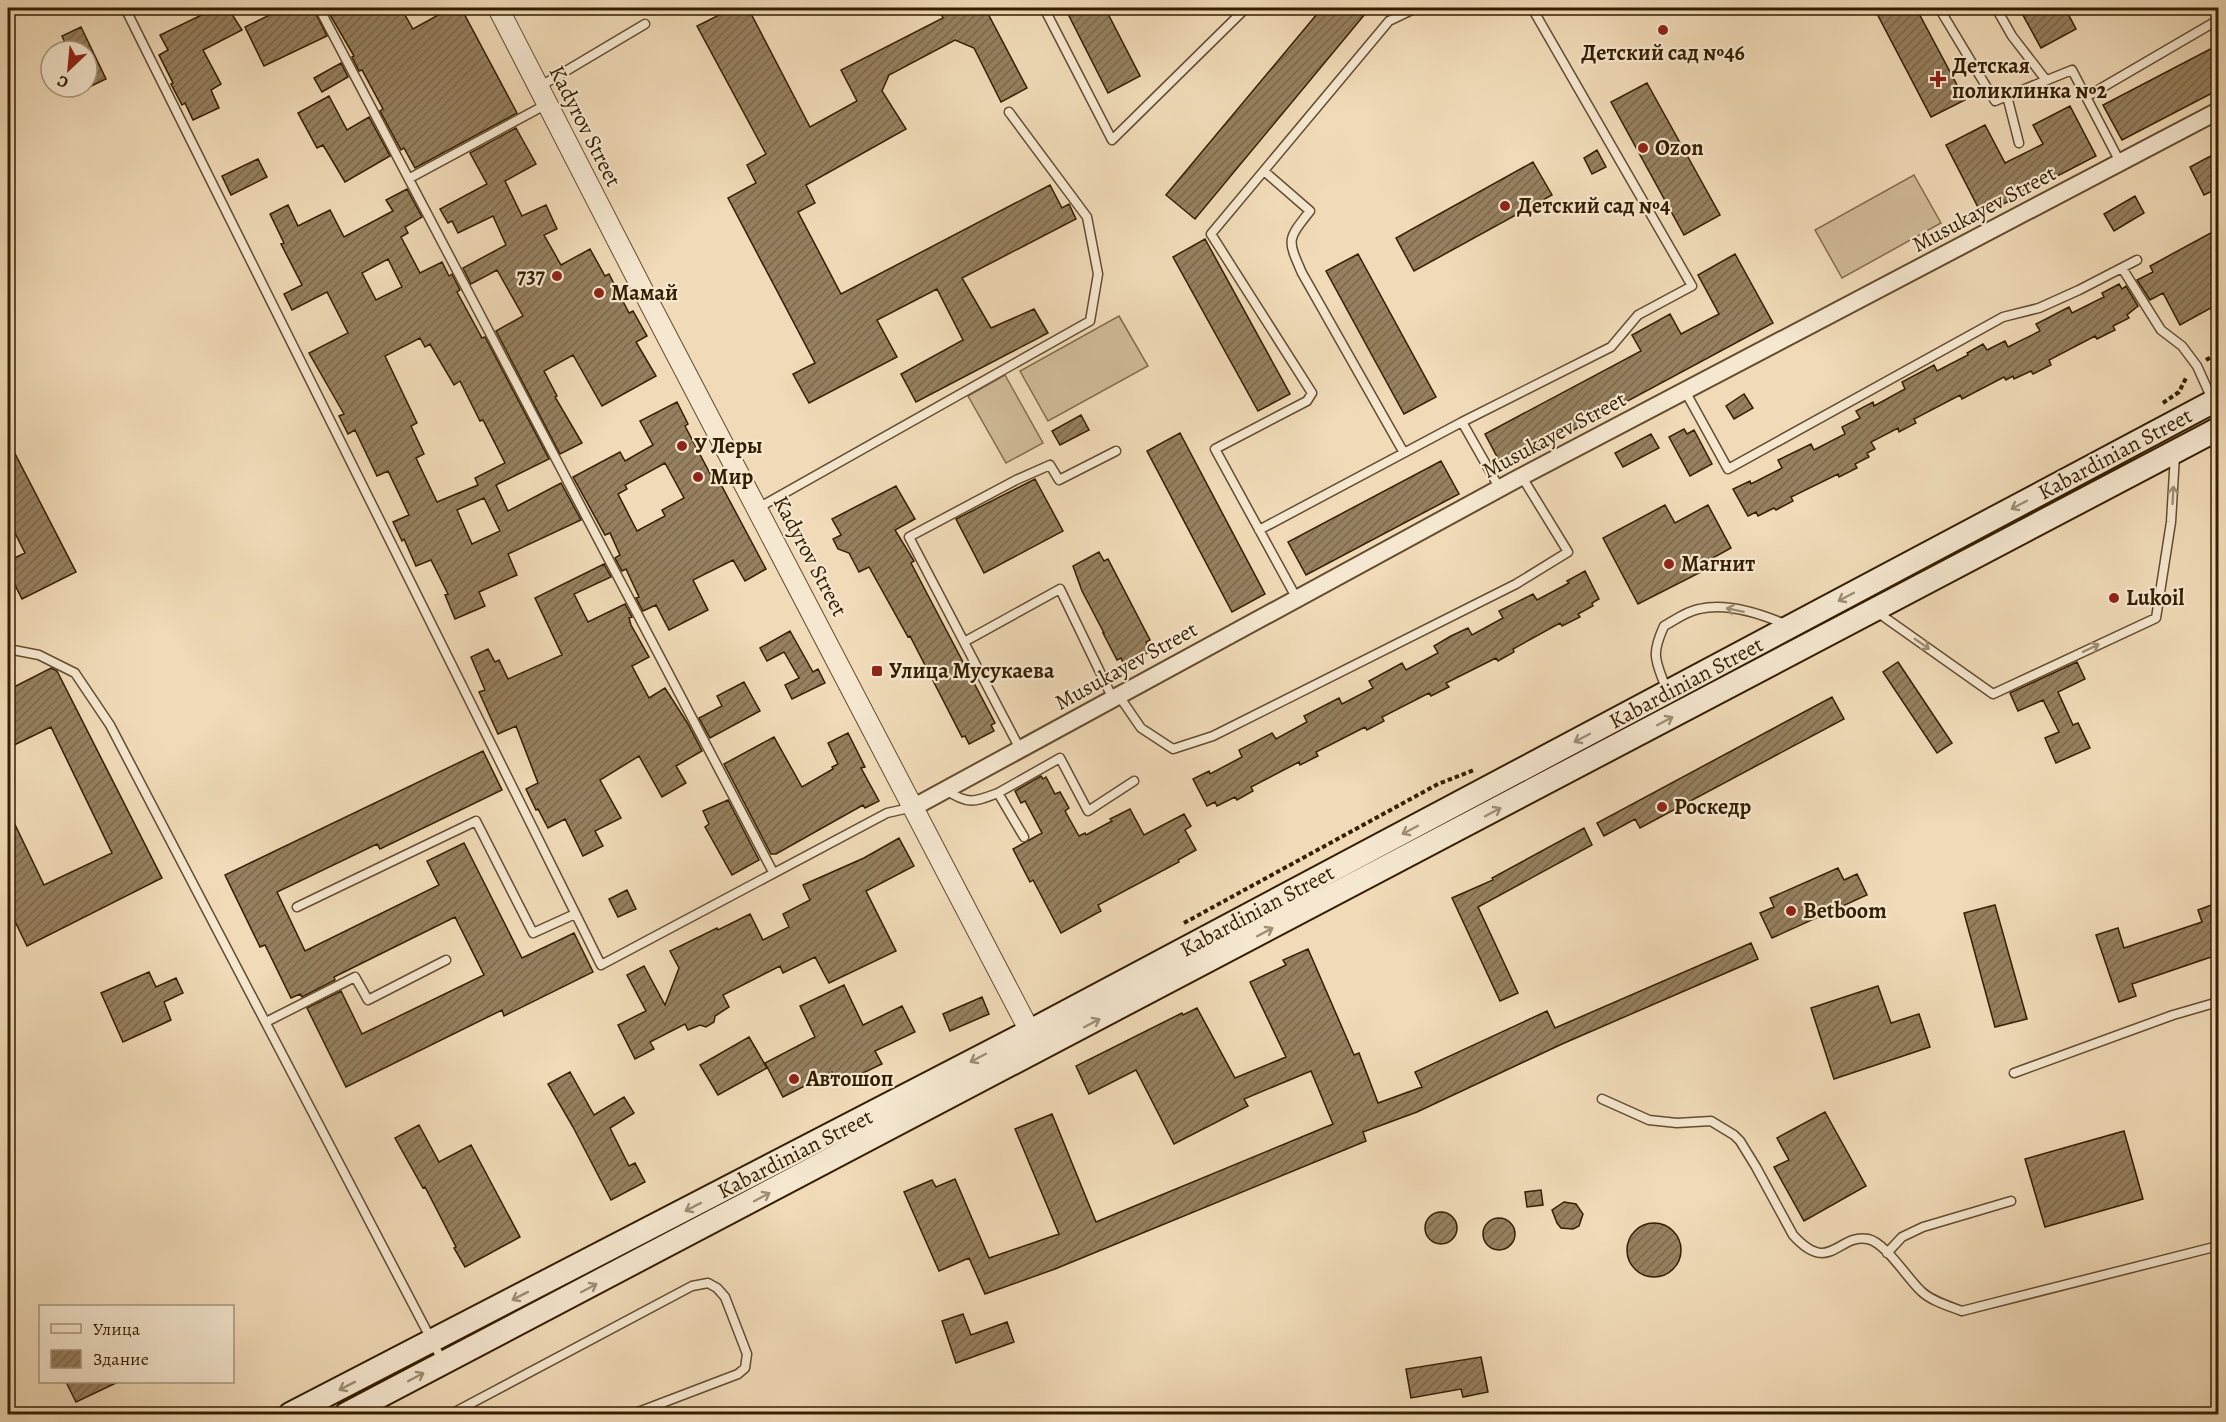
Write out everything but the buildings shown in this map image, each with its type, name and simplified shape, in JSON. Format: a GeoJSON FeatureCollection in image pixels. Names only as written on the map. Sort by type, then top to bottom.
{"type":"FeatureCollection","features":[{"type":"Feature","properties":{"kind":"main road","name":"Kabardinian Street"},"geometry":{"type":"LineString","coordinates":[[346,1414],[1035,1041],[1668,692],[2216,400]]}},
{"type":"Feature","properties":{"kind":"main road","name":"Kabardinian Street"},"geometry":{"type":"LineString","coordinates":[[290,1414],[1035,1041],[1875,610],[2218,429]]}},
{"type":"Feature","properties":{"kind":"street","name":"Kadyrov Street"},"geometry":{"type":"LineString","coordinates":[[498,8],[1035,1041]]}},
{"type":"Feature","properties":{"kind":"street","name":"Musukayev Street"},"geometry":{"type":"LineString","coordinates":[[914,807],[1522,477],[2218,111]]}},
{"type":"Feature","properties":{"kind":"lane"},"geometry":{"type":"LineString","coordinates":[[125,8],[601,965],[886,813],[914,807]]}},
{"type":"Feature","properties":{"kind":"lane"},"geometry":{"type":"LineString","coordinates":[[320,8],[773,872]]}},
{"type":"Feature","properties":{"kind":"lane"},"geometry":{"type":"LineString","coordinates":[[1044,8],[1112,140],[1246,8]]}},
{"type":"Feature","properties":{"kind":"lane"},"geometry":{"type":"LineString","coordinates":[[1297,599],[1215,449],[1307,402],[1312,393],[1211,234],[1389,21],[1416,8]]}},
{"type":"Feature","properties":{"kind":"lane"},"geometry":{"type":"LineString","coordinates":[[1259,530],[1462,422],[1611,347],[1638,315],[1692,286],[1532,8]]}},
{"type":"Feature","properties":{"kind":"lane"},"geometry":{"type":"LineString","coordinates":[[1939,8],[1995,101],[2072,70],[2120,162]]}},
{"type":"Feature","properties":{"kind":"lane"},"geometry":{"type":"LineString","coordinates":[[1996,8],[2012,36],[2046,80]]}},
{"type":"Feature","properties":{"kind":"lane"},"geometry":{"type":"LineString","coordinates":[[2086,97],[2218,20]]}},
{"type":"Feature","properties":{"kind":"lane"},"geometry":{"type":"LineString","coordinates":[[410,178],[543,96],[645,24]]}},
{"type":"Feature","properties":{"kind":"lane"},"geometry":{"type":"LineString","coordinates":[[2007,96],[2019,143]]}},
{"type":"Feature","properties":{"kind":"lane"},"geometry":{"type":"LineString","coordinates":[[758,508],[1090,321],[1098,274],[1087,218],[1009,112]]}},
{"type":"Feature","properties":{"kind":"lane"},"geometry":{"type":"LineString","coordinates":[[1264,171],[1310,211],[1292,234],[1290,247],[1302,273],[1404,453]]}},
{"type":"Feature","properties":{"kind":"lane"},"geometry":{"type":"LineString","coordinates":[[1685,391],[1728,469],[2003,317],[2039,308],[2137,260]]}},
{"type":"Feature","properties":{"kind":"lane"},"geometry":{"type":"LineString","coordinates":[[2122,268],[2161,330],[2182,346],[2197,366],[2216,400]]}},
{"type":"Feature","properties":{"kind":"lane"},"geometry":{"type":"LineString","coordinates":[[1462,422],[1500,489]]}},
{"type":"Feature","properties":{"kind":"lane"},"geometry":{"type":"LineString","coordinates":[[1020,749],[909,537],[1016,480],[1050,465],[1059,480],[1116,451]]}},
{"type":"Feature","properties":{"kind":"lane"},"geometry":{"type":"LineString","coordinates":[[1875,610],[1993,694],[2156,618],[2171,522],[2176,452]]}},
{"type":"Feature","properties":{"kind":"lane"},"geometry":{"type":"LineString","coordinates":[[964,642],[1060,589],[1116,697],[1141,728],[1173,749],[1213,736],[1516,584],[1568,552],[1522,477]]}},
{"type":"Feature","properties":{"kind":"lane"},"geometry":{"type":"LineString","coordinates":[[1668,692],[1655,659],[1655,645],[1664,626],[1698,609],[1722,607],[1766,616],[1791,627]]}},
{"type":"Feature","properties":{"kind":"lane"},"geometry":{"type":"LineString","coordinates":[[8,649],[39,655],[75,672],[110,725],[443,1362]]}},
{"type":"Feature","properties":{"kind":"lane"},"geometry":{"type":"LineString","coordinates":[[946,789],[959,799],[975,802],[998,793],[1060,758],[1088,811],[1134,782]]}},
{"type":"Feature","properties":{"kind":"lane"},"geometry":{"type":"LineString","coordinates":[[998,793],[1024,837]]}},
{"type":"Feature","properties":{"kind":"lane"},"geometry":{"type":"LineString","coordinates":[[297,907],[476,821],[533,933],[575,914]]}},
{"type":"Feature","properties":{"kind":"lane"},"geometry":{"type":"LineString","coordinates":[[266,1022],[355,977],[368,1000],[446,960]]}},
{"type":"Feature","properties":{"kind":"lane"},"geometry":{"type":"LineString","coordinates":[[2014,1073],[2173,1015],[2218,1002]]}},
{"type":"Feature","properties":{"kind":"lane"},"geometry":{"type":"LineString","coordinates":[[1602,1100],[1649,1120],[1677,1124],[1711,1121],[1740,1141],[1793,1235],[1804,1248],[1817,1252],[1828,1252],[1856,1240],[1869,1239],[1887,1253],[1922,1293],[1962,1311],[2218,1246]]}},
{"type":"Feature","properties":{"kind":"lane"},"geometry":{"type":"LineString","coordinates":[[1887,1253],[1902,1237],[1923,1227],[2011,1201]]}},
{"type":"Feature","properties":{"kind":"lane"},"geometry":{"type":"LineString","coordinates":[[450,1414],[692,1286],[708,1282],[725,1297],[747,1354],[745,1368],[738,1374],[633,1414]]}},
{"type":"Feature","properties":{"kind":"shaded area"},"geometry":{"type":"Polygon","coordinates":[[[1914,175],[1941,223],[1842,278],[1815,230],[1914,175]]]}},
{"type":"Feature","properties":{"kind":"shaded area"},"geometry":{"type":"Polygon","coordinates":[[[1119,316],[1148,366],[1048,421],[1020,371],[1119,316]]]}},
{"type":"Feature","properties":{"kind":"shaded area"},"geometry":{"type":"Polygon","coordinates":[[[1005,375],[1043,443],[1006,463],[968,396],[1005,375]]]}},
{"type":"Feature","properties":{"kind":"place","name":"Детский сад №46"},"geometry":{"type":"Point","coordinates":[1663,30]}},
{"type":"Feature","properties":{"kind":"place","name":"Детская поликлинка №2"},"geometry":{"type":"Point","coordinates":[1938,79]}},
{"type":"Feature","properties":{"kind":"place","name":"Ozon"},"geometry":{"type":"Point","coordinates":[1643,148]}},
{"type":"Feature","properties":{"kind":"place","name":"Детский сад №4"},"geometry":{"type":"Point","coordinates":[1505,206]}},
{"type":"Feature","properties":{"kind":"place","name":"737"},"geometry":{"type":"Point","coordinates":[557,276]}},
{"type":"Feature","properties":{"kind":"place","name":"Мамай"},"geometry":{"type":"Point","coordinates":[599,293]}},
{"type":"Feature","properties":{"kind":"place","name":"У Леры"},"geometry":{"type":"Point","coordinates":[682,446]}},
{"type":"Feature","properties":{"kind":"place","name":"Мир"},"geometry":{"type":"Point","coordinates":[698,477]}},
{"type":"Feature","properties":{"kind":"place","name":"Магнит"},"geometry":{"type":"Point","coordinates":[1669,564]}},
{"type":"Feature","properties":{"kind":"place","name":"Lukoil"},"geometry":{"type":"Point","coordinates":[2114,598]}},
{"type":"Feature","properties":{"kind":"place","name":"Улица Мусукаева"},"geometry":{"type":"Point","coordinates":[877,671]}},
{"type":"Feature","properties":{"kind":"place","name":"Роскедр"},"geometry":{"type":"Point","coordinates":[1662,807]}},
{"type":"Feature","properties":{"kind":"place","name":"Betboom"},"geometry":{"type":"Point","coordinates":[1791,911]}},
{"type":"Feature","properties":{"kind":"place","name":"Автошоп"},"geometry":{"type":"Point","coordinates":[794,1079]}}]}
